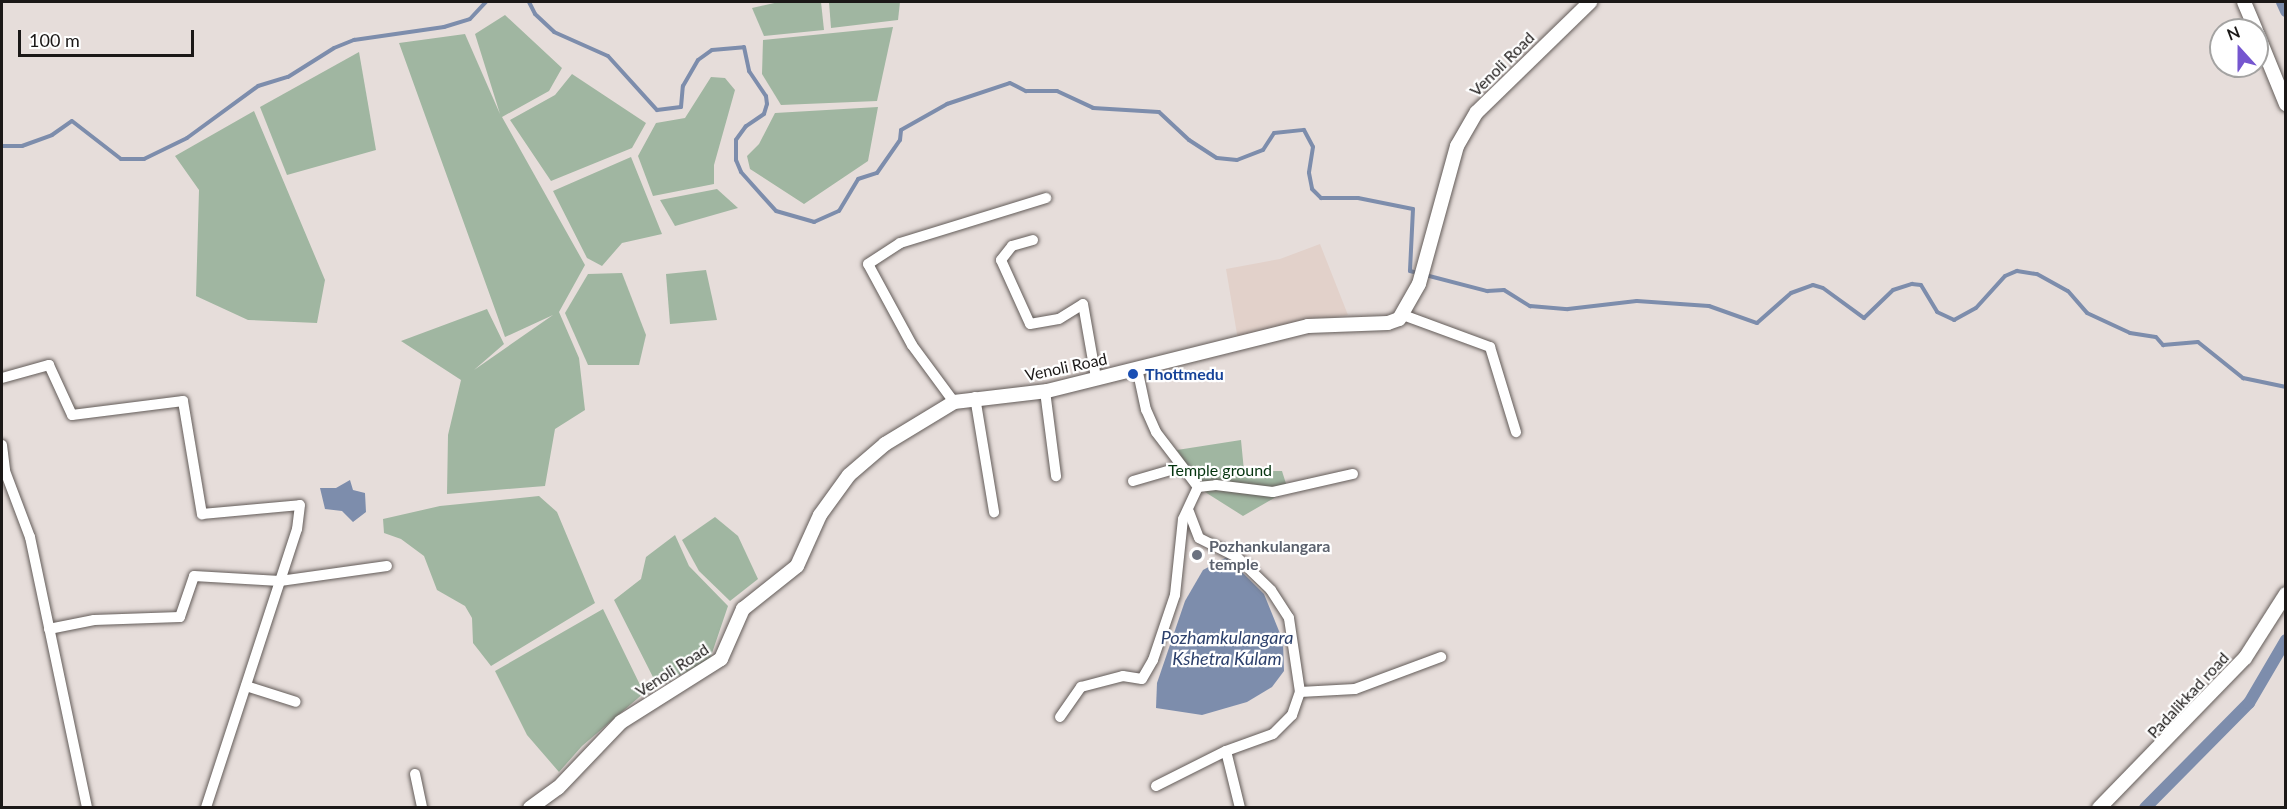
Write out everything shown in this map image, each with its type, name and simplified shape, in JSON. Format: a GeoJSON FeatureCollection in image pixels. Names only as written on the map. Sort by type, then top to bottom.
{"type":"FeatureCollection","features":[{"type":"Feature","properties":{"kind":"street","name":"Venoli Road"},"geometry":{"type":"LineString","coordinates":[[530,807],[558,788],[621,722],[721,659],[743,609],[797,566],[820,515],[849,475],[885,444],[954,402],[975,397],[1045,391],[1308,326],[1388,323],[1403,315],[1419,284],[1457,146],[1477,112],[1590,2]]}},
{"type":"Feature","properties":{"kind":"street"},"geometry":{"type":"LineString","coordinates":[[2244,2],[2251,18]]}},
{"type":"Feature","properties":{"kind":"street"},"geometry":{"type":"LineString","coordinates":[[2269,63],[2286,104]]}},
{"type":"Feature","properties":{"kind":"street"},"geometry":{"type":"LineString","coordinates":[[954,402],[912,345],[868,264],[900,243],[1046,198]]}},
{"type":"Feature","properties":{"kind":"street"},"geometry":{"type":"LineString","coordinates":[[1033,240],[1012,246],[1001,260],[1030,324],[1059,319],[1083,304],[1096,378]]}},
{"type":"Feature","properties":{"kind":"street"},"geometry":{"type":"LineString","coordinates":[[1403,315],[1490,347],[1516,432]]}},
{"type":"Feature","properties":{"kind":"street"},"geometry":{"type":"LineString","coordinates":[[2,378],[50,365],[72,415],[183,401],[202,514],[300,505],[297,529],[206,807]]}},
{"type":"Feature","properties":{"kind":"street"},"geometry":{"type":"LineString","coordinates":[[1137,368],[1149,417],[1181,467],[1198,487]]}},
{"type":"Feature","properties":{"kind":"street"},"geometry":{"type":"LineString","coordinates":[[1045,391],[1056,476]]}},
{"type":"Feature","properties":{"kind":"street"},"geometry":{"type":"LineString","coordinates":[[975,397],[994,512]]}},
{"type":"Feature","properties":{"kind":"street"},"geometry":{"type":"LineString","coordinates":[[2,445],[3,471],[30,537],[87,807]]}},
{"type":"Feature","properties":{"kind":"street"},"geometry":{"type":"LineString","coordinates":[[1133,481],[1181,467]]}},
{"type":"Feature","properties":{"kind":"street"},"geometry":{"type":"LineString","coordinates":[[1198,487],[1216,485],[1273,492],[1353,474]]}},
{"type":"Feature","properties":{"kind":"street"},"geometry":{"type":"LineString","coordinates":[[1060,717],[1081,687],[1123,676],[1142,679],[1153,660],[1175,595],[1183,519],[1189,512],[1198,487]]}},
{"type":"Feature","properties":{"kind":"street"},"geometry":{"type":"LineString","coordinates":[[1189,512],[1199,538]]}},
{"type":"Feature","properties":{"kind":"street"},"geometry":{"type":"LineString","coordinates":[[1156,786],[1285,725],[1300,692],[1298,662],[1289,618],[1271,590],[1237,557],[1199,538],[1182,539]]}},
{"type":"Feature","properties":{"kind":"street"},"geometry":{"type":"LineString","coordinates":[[49,629],[94,620],[180,617],[194,576],[280,581],[387,566]]}},
{"type":"Feature","properties":{"kind":"street","name":"Padalikkad road"},"geometry":{"type":"LineString","coordinates":[[2100,807],[2245,658],[2286,594]]}},
{"type":"Feature","properties":{"kind":"street"},"geometry":{"type":"LineString","coordinates":[[1300,692],[1355,689],[1441,657]]}},
{"type":"Feature","properties":{"kind":"street"},"geometry":{"type":"LineString","coordinates":[[246,686],[296,702]]}},
{"type":"Feature","properties":{"kind":"street"},"geometry":{"type":"LineString","coordinates":[[1226,751],[1240,807]]}},
{"type":"Feature","properties":{"kind":"street"},"geometry":{"type":"LineString","coordinates":[[415,774],[422,807]]}},
{"type":"Feature","properties":{"kind":"shaded area"},"geometry":{"type":"Polygon","coordinates":[[[1320,244],[1348,315],[1282,326],[1238,340],[1226,269],[1280,259],[1320,244]]]}},
{"type":"Feature","properties":{"kind":"green space"},"geometry":{"type":"Polygon","coordinates":[[[779,2],[821,2],[824,30],[764,36],[752,8],[779,2]]]}},
{"type":"Feature","properties":{"kind":"green space"},"geometry":{"type":"Polygon","coordinates":[[[829,2],[900,2],[898,20],[831,28],[829,2]]]}},
{"type":"Feature","properties":{"kind":"green space"},"geometry":{"type":"Polygon","coordinates":[[[505,15],[562,68],[549,91],[502,117],[585,265],[559,312],[579,358],[585,410],[555,429],[545,486],[447,494],[448,435],[461,380],[401,341],[487,309],[504,344],[474,370],[553,315],[505,337],[399,43],[465,34],[500,114],[475,34],[505,15]]]}},
{"type":"Feature","properties":{"kind":"green space"},"geometry":{"type":"Polygon","coordinates":[[[893,27],[877,101],[781,105],[762,74],[763,40],[893,27]]]}},
{"type":"Feature","properties":{"kind":"green space"},"geometry":{"type":"Polygon","coordinates":[[[359,52],[376,150],[287,175],[260,107],[359,52]]]}},
{"type":"Feature","properties":{"kind":"green space"},"geometry":{"type":"Polygon","coordinates":[[[572,74],[646,123],[632,148],[551,181],[510,120],[555,95],[572,74]]]}},
{"type":"Feature","properties":{"kind":"green space"},"geometry":{"type":"Polygon","coordinates":[[[711,77],[725,78],[735,90],[714,165],[714,184],[653,196],[638,156],[656,123],[685,118],[711,77]]]}},
{"type":"Feature","properties":{"kind":"green space"},"geometry":{"type":"Polygon","coordinates":[[[878,107],[868,161],[804,204],[750,169],[747,156],[759,144],[775,113],[878,107]]]}},
{"type":"Feature","properties":{"kind":"green space"},"geometry":{"type":"Polygon","coordinates":[[[254,111],[325,280],[317,323],[248,320],[196,296],[199,190],[175,156],[254,111]]]}},
{"type":"Feature","properties":{"kind":"green space"},"geometry":{"type":"Polygon","coordinates":[[[631,157],[662,234],[622,243],[602,266],[587,258],[553,191],[631,157]]]}},
{"type":"Feature","properties":{"kind":"green space"},"geometry":{"type":"Polygon","coordinates":[[[717,189],[738,208],[675,226],[660,200],[717,189]]]}},
{"type":"Feature","properties":{"kind":"green space"},"geometry":{"type":"Polygon","coordinates":[[[706,270],[717,320],[670,324],[666,274],[706,270]]]}},
{"type":"Feature","properties":{"kind":"green space"},"geometry":{"type":"Polygon","coordinates":[[[622,273],[646,335],[639,365],[588,365],[565,313],[588,274],[622,273]]]}},
{"type":"Feature","properties":{"kind":"green space","name":"Temple ground"},"geometry":{"type":"Polygon","coordinates":[[[1241,440],[1244,471],[1282,471],[1288,490],[1243,516],[1205,492],[1177,450],[1241,440]]]}},
{"type":"Feature","properties":{"kind":"green space"},"geometry":{"type":"Polygon","coordinates":[[[539,496],[557,512],[595,603],[491,666],[473,643],[472,618],[465,606],[437,590],[424,556],[401,539],[384,533],[383,519],[440,506],[539,496]]]}},
{"type":"Feature","properties":{"kind":"green space"},"geometry":{"type":"Polygon","coordinates":[[[715,517],[738,536],[758,579],[730,601],[699,571],[682,540],[715,517]]]}},
{"type":"Feature","properties":{"kind":"green space"},"geometry":{"type":"Polygon","coordinates":[[[675,535],[689,566],[728,606],[710,659],[658,687],[614,600],[641,579],[646,557],[675,535]]]}},
{"type":"Feature","properties":{"kind":"green space"},"geometry":{"type":"Polygon","coordinates":[[[603,609],[644,693],[582,746],[559,772],[527,735],[495,671],[603,609]]]}},
{"type":"Feature","properties":{"kind":"water"},"geometry":{"type":"Polygon","coordinates":[[[350,480],[353,490],[365,493],[366,512],[353,522],[342,511],[325,509],[320,488],[336,488],[350,480]]]}},
{"type":"Feature","properties":{"kind":"water","name":"Pozhamkulangara Kshetra Kulam"},"geometry":{"type":"Polygon","coordinates":[[[1227,557],[1264,594],[1283,641],[1284,671],[1272,687],[1247,702],[1202,715],[1156,708],[1157,683],[1185,601],[1203,570],[1227,557]]]}},
{"type":"Feature","properties":{"kind":"waterway"},"geometry":{"type":"LineString","coordinates":[[2,146],[22,146],[52,135],[72,121],[121,159],[144,159],[187,138],[258,86],[288,77],[334,48],[354,40],[444,27],[470,19],[486,2]]}},
{"type":"Feature","properties":{"kind":"waterway"},"geometry":{"type":"LineString","coordinates":[[529,2],[535,14],[554,32],[608,56],[657,110],[681,107],[683,86],[698,60],[712,50],[744,47],[749,71],[766,96],[767,104],[764,114],[746,126],[736,140],[736,160],[741,172],[776,211],[814,222],[839,211],[858,179],[877,173],[900,140],[901,130],[947,104],[1010,83],[1026,91],[1057,91],[1093,108],[1159,112],[1189,140],[1217,158],[1237,160],[1263,150],[1274,133],[1304,130],[1313,147],[1309,173],[1312,189],[1321,198],[1358,198],[1413,209],[1410,271],[1487,291],[1504,290],[1530,306],[1568,309],[1637,301],[1709,306],[1757,323],[1791,293],[1813,285],[1823,288],[1864,318],[1893,290],[1912,284],[1921,285],[1937,312],[1954,320],[1976,308],[2005,276],[2017,271],[2037,274],[2068,291],[2087,313],[2130,333],[2156,337],[2163,345],[2198,342],[2243,378],[2286,387]]}},
{"type":"Feature","properties":{"kind":"waterway"},"geometry":{"type":"LineString","coordinates":[[2282,2],[2286,11]]}},
{"type":"Feature","properties":{"kind":"waterway"},"geometry":{"type":"LineString","coordinates":[[2145,808],[2249,703],[2286,640]]}},
{"type":"Feature","properties":{"kind":"place","name":"Thottmedu"},"geometry":{"type":"Point","coordinates":[1133,374]}},
{"type":"Feature","properties":{"kind":"place","name":"Pozhankulangara temple"},"geometry":{"type":"Point","coordinates":[1197,555]}}]}
